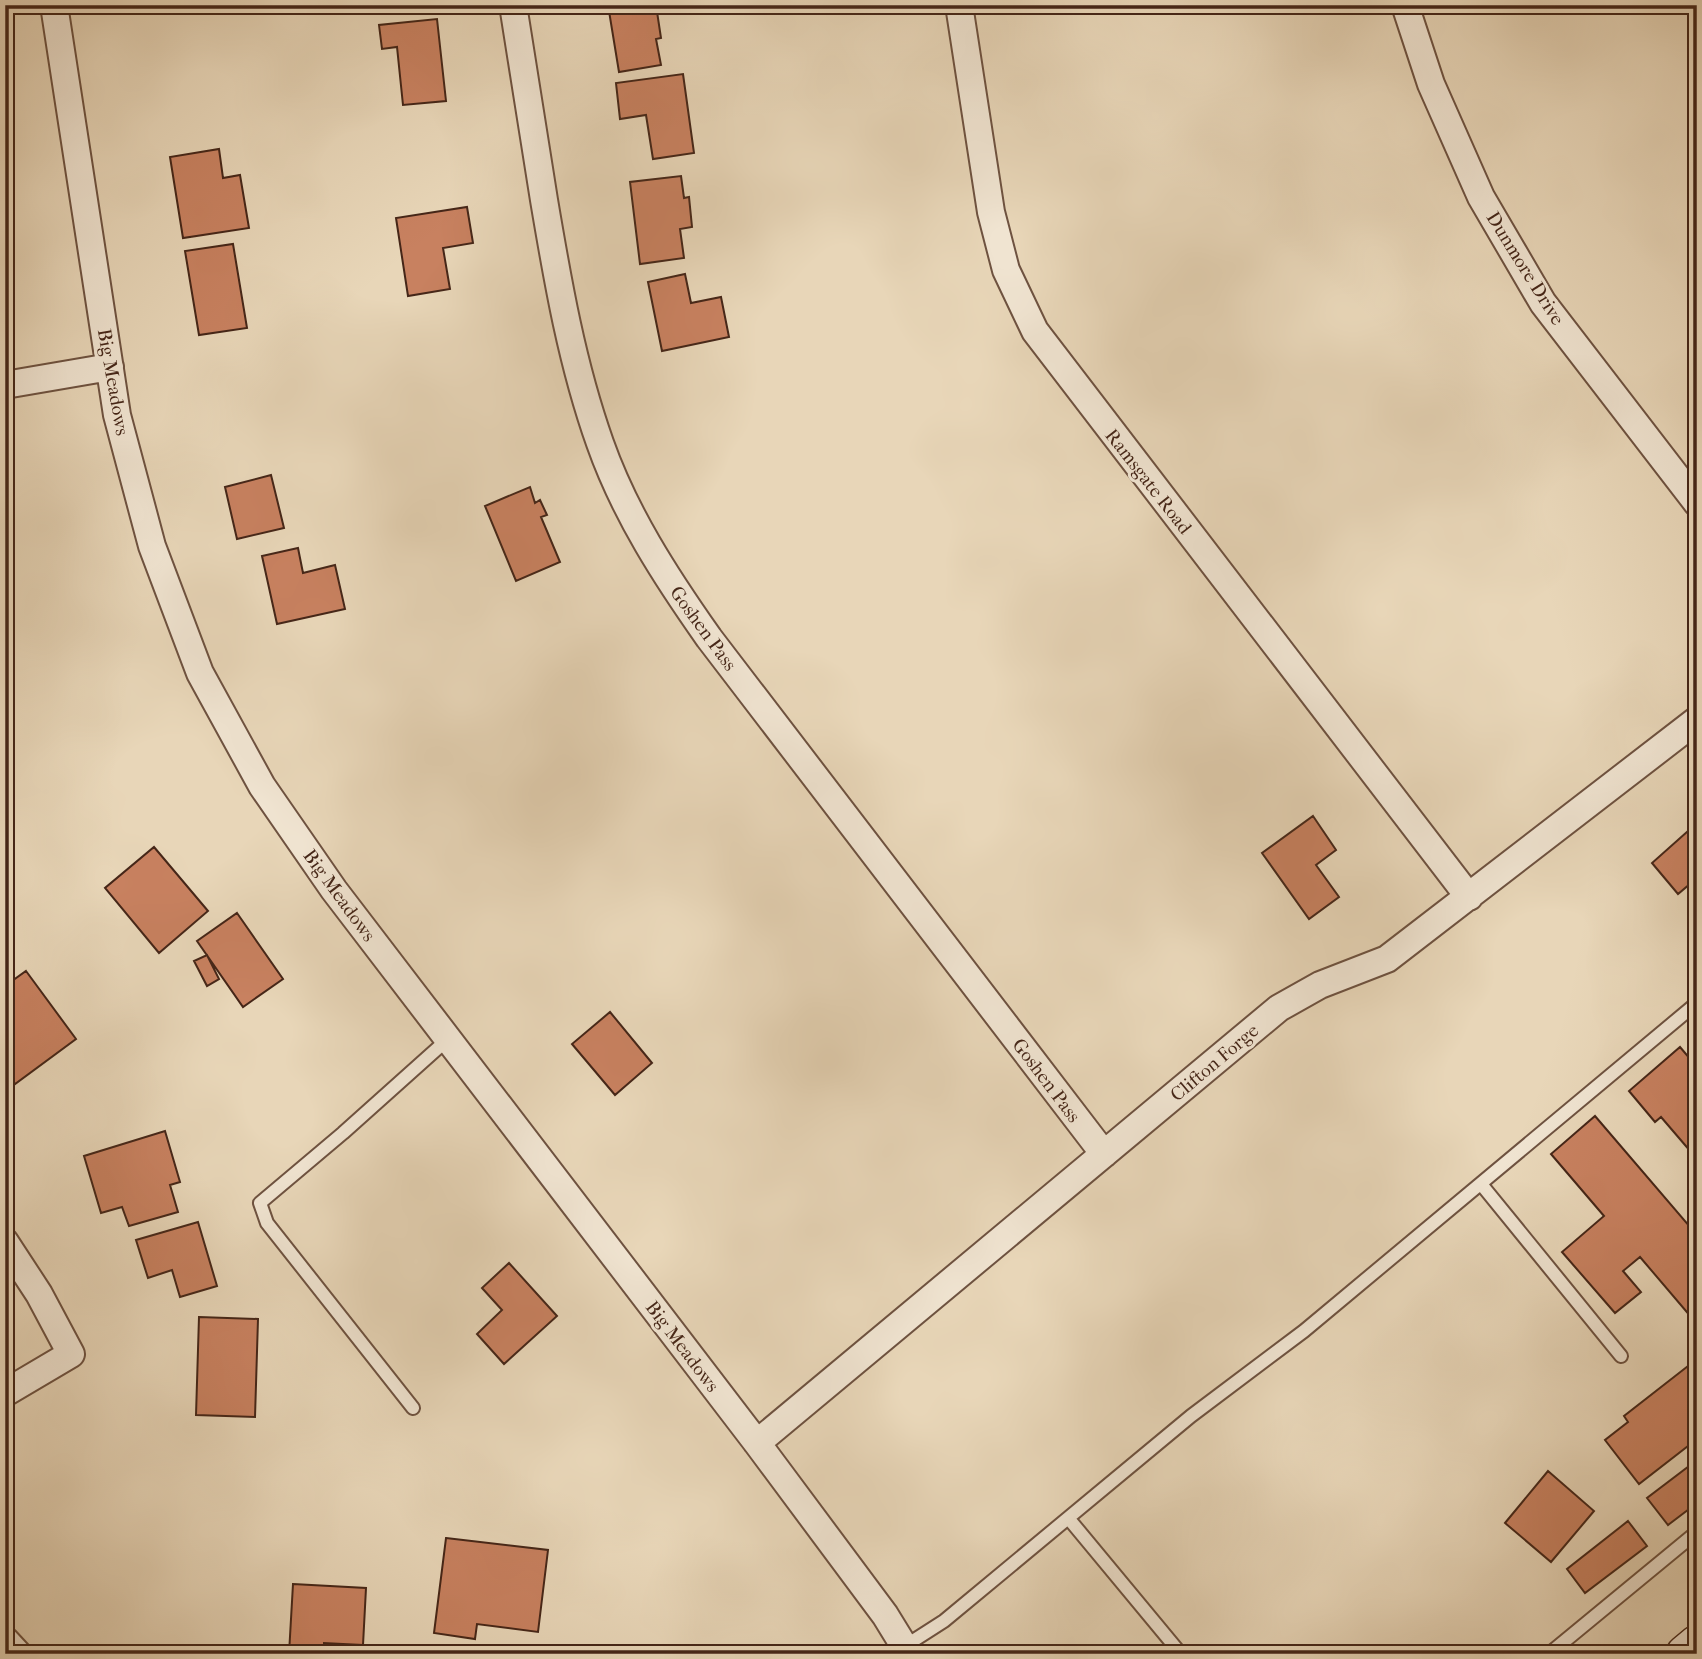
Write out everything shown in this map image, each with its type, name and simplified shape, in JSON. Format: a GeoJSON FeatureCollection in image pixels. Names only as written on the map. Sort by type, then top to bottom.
{"type":"FeatureCollection","features":[{"type":"Feature","properties":{"kind":"main road"},"geometry":{"type":"LineString","coordinates":[[1685,1654],[1697,1644]]}},
{"type":"Feature","properties":{"kind":"street","name":"Big Meadows"},"geometry":{"type":"LineString","coordinates":[[54,5],[117,415],[152,546],[200,673],[262,786],[334,890],[757,1443],[907,1650]]}},
{"type":"Feature","properties":{"kind":"street","name":"Goshen Pass"},"geometry":{"type":"LineString","coordinates":[[513,5],[559,291],[576,369],[601,446],[634,519],[674,589],[709,638],[1104,1154]]}},
{"type":"Feature","properties":{"kind":"street","name":"Ramsgate Road"},"geometry":{"type":"LineString","coordinates":[[959,5],[992,212],[1006,270],[1035,331],[1469,897]]}},
{"type":"Feature","properties":{"kind":"street","name":"Dunmore Drive"},"geometry":{"type":"LineString","coordinates":[[1405,5],[1431,85],[1481,197],[1543,303],[1697,503]]}},
{"type":"Feature","properties":{"kind":"street"},"geometry":{"type":"LineString","coordinates":[[5,385],[110,367]]}},
{"type":"Feature","properties":{"kind":"street","name":"Clifton Forge"},"geometry":{"type":"LineString","coordinates":[[757,1443],[1279,1008],[1320,985],[1387,959],[1697,720]]}},
{"type":"Feature","properties":{"kind":"street"},"geometry":{"type":"LineString","coordinates":[[5,1242],[71,1354],[5,1393]]}},
{"type":"Feature","properties":{"kind":"street"},"geometry":{"type":"LineString","coordinates":[[5,1640],[18,1654]]}},
{"type":"Feature","properties":{"kind":"lane"},"geometry":{"type":"LineString","coordinates":[[907,1650],[1191,1416],[1304,1331],[1697,1003]]}},
{"type":"Feature","properties":{"kind":"lane"},"geometry":{"type":"LineString","coordinates":[[413,1408],[267,1223],[260,1203],[448,1039]]}},
{"type":"Feature","properties":{"kind":"lane"},"geometry":{"type":"LineString","coordinates":[[1481,1184],[1620,1356]]}},
{"type":"Feature","properties":{"kind":"lane"},"geometry":{"type":"LineString","coordinates":[[1069,1519],[1181,1654]]}},
{"type":"Feature","properties":{"kind":"lane"},"geometry":{"type":"LineString","coordinates":[[1549,1654],[1697,1532]]}},
{"type":"Feature","properties":{"kind":"building"},"geometry":{"type":"Polygon","coordinates":[[[608,5],[656,5],[661,38],[656,39],[661,65],[619,72],[608,5]]]}},
{"type":"Feature","properties":{"kind":"building"},"geometry":{"type":"Polygon","coordinates":[[[437,19],[446,101],[403,105],[397,47],[382,49],[379,25],[437,19]]]}},
{"type":"Feature","properties":{"kind":"building"},"geometry":{"type":"Polygon","coordinates":[[[683,74],[694,153],[653,159],[646,115],[620,119],[616,83],[683,74]]]}},
{"type":"Feature","properties":{"kind":"building"},"geometry":{"type":"Polygon","coordinates":[[[219,149],[223,178],[240,175],[249,228],[183,238],[170,157],[219,149]]]}},
{"type":"Feature","properties":{"kind":"building"},"geometry":{"type":"Polygon","coordinates":[[[681,176],[684,198],[689,197],[692,227],[680,229],[684,258],[640,264],[630,182],[681,176]]]}},
{"type":"Feature","properties":{"kind":"building"},"geometry":{"type":"Polygon","coordinates":[[[467,207],[473,243],[443,248],[450,289],[408,296],[396,218],[467,207]]]}},
{"type":"Feature","properties":{"kind":"building"},"geometry":{"type":"Polygon","coordinates":[[[233,244],[247,328],[199,335],[185,251],[233,244]]]}},
{"type":"Feature","properties":{"kind":"building"},"geometry":{"type":"Polygon","coordinates":[[[685,274],[691,303],[721,297],[729,337],[662,351],[648,282],[685,274]]]}},
{"type":"Feature","properties":{"kind":"building"},"geometry":{"type":"Polygon","coordinates":[[[271,475],[284,528],[237,539],[225,487],[271,475]]]}},
{"type":"Feature","properties":{"kind":"building"},"geometry":{"type":"Polygon","coordinates":[[[530,487],[535,503],[540,500],[547,515],[541,517],[560,562],[516,581],[485,506],[530,487]]]}},
{"type":"Feature","properties":{"kind":"building"},"geometry":{"type":"Polygon","coordinates":[[[298,548],[303,573],[335,565],[345,609],[277,624],[262,556],[298,548]]]}},
{"type":"Feature","properties":{"kind":"building"},"geometry":{"type":"Polygon","coordinates":[[[1313,816],[1336,850],[1316,865],[1339,897],[1309,919],[1262,853],[1313,816]]]}},
{"type":"Feature","properties":{"kind":"building"},"geometry":{"type":"Polygon","coordinates":[[[1697,823],[1697,878],[1678,894],[1652,863],[1697,823]]]}},
{"type":"Feature","properties":{"kind":"building"},"geometry":{"type":"Polygon","coordinates":[[[154,847],[208,911],[159,953],[105,888],[154,847]]]}},
{"type":"Feature","properties":{"kind":"building"},"geometry":{"type":"Polygon","coordinates":[[[237,913],[283,979],[243,1007],[197,941],[237,913]]]}},
{"type":"Feature","properties":{"kind":"building"},"geometry":{"type":"Polygon","coordinates":[[[207,955],[219,979],[207,986],[194,961],[207,955]]]}},
{"type":"Feature","properties":{"kind":"building"},"geometry":{"type":"Polygon","coordinates":[[[26,971],[76,1039],[15,1084],[5,1071],[5,986],[26,971]]]}},
{"type":"Feature","properties":{"kind":"building"},"geometry":{"type":"Polygon","coordinates":[[[610,1012],[652,1063],[615,1095],[572,1044],[610,1012]]]}},
{"type":"Feature","properties":{"kind":"building"},"geometry":{"type":"Polygon","coordinates":[[[1680,1047],[1697,1067],[1697,1159],[1661,1117],[1655,1122],[1629,1091],[1680,1047]]]}},
{"type":"Feature","properties":{"kind":"building"},"geometry":{"type":"Polygon","coordinates":[[[1595,1116],[1697,1235],[1697,1324],[1640,1257],[1623,1271],[1641,1292],[1615,1313],[1562,1252],[1604,1216],[1551,1154],[1595,1116]]]}},
{"type":"Feature","properties":{"kind":"building"},"geometry":{"type":"Polygon","coordinates":[[[165,1131],[180,1182],[170,1185],[178,1212],[129,1226],[122,1207],[101,1213],[84,1156],[165,1131]]]}},
{"type":"Feature","properties":{"kind":"building"},"geometry":{"type":"Polygon","coordinates":[[[198,1222],[217,1286],[180,1297],[172,1270],[148,1278],[136,1240],[198,1222]]]}},
{"type":"Feature","properties":{"kind":"building"},"geometry":{"type":"Polygon","coordinates":[[[509,1263],[557,1316],[504,1364],[477,1334],[502,1310],[482,1288],[509,1263]]]}},
{"type":"Feature","properties":{"kind":"building"},"geometry":{"type":"Polygon","coordinates":[[[199,1317],[258,1319],[255,1417],[196,1415],[199,1317]]]}},
{"type":"Feature","properties":{"kind":"building"},"geometry":{"type":"Polygon","coordinates":[[[1697,1359],[1697,1439],[1639,1484],[1605,1440],[1628,1422],[1624,1416],[1697,1359]]]}},
{"type":"Feature","properties":{"kind":"building"},"geometry":{"type":"Polygon","coordinates":[[[1697,1460],[1697,1503],[1668,1525],[1647,1498],[1697,1460]]]}},
{"type":"Feature","properties":{"kind":"building"},"geometry":{"type":"Polygon","coordinates":[[[1548,1471],[1594,1511],[1551,1562],[1505,1523],[1548,1471]]]}},
{"type":"Feature","properties":{"kind":"building"},"geometry":{"type":"Polygon","coordinates":[[[1628,1521],[1647,1546],[1585,1593],[1567,1569],[1628,1521]]]}},
{"type":"Feature","properties":{"kind":"building"},"geometry":{"type":"Polygon","coordinates":[[[446,1538],[548,1550],[538,1632],[477,1624],[475,1639],[434,1633],[446,1538]]]}},
{"type":"Feature","properties":{"kind":"building"},"geometry":{"type":"Polygon","coordinates":[[[293,1584],[366,1588],[363,1645],[324,1643],[324,1654],[289,1654],[293,1584]]]}}]}
